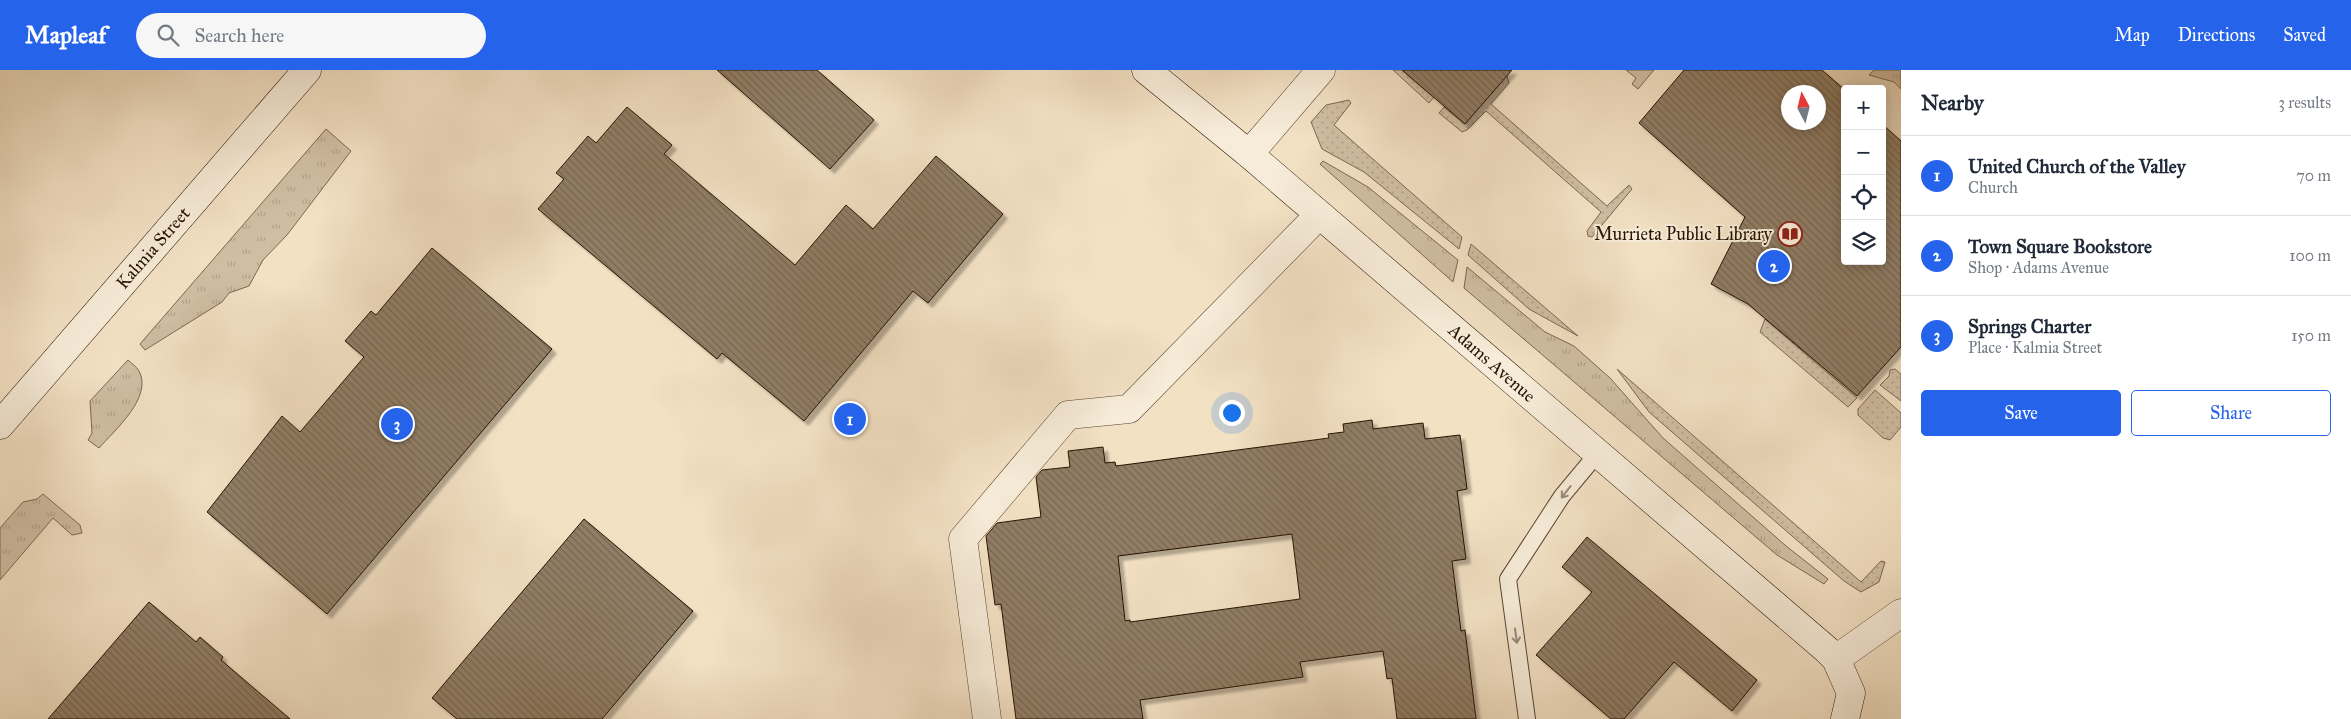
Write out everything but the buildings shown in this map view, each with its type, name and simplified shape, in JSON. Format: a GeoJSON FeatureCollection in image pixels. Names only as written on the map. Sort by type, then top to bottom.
{"type":"FeatureCollection","features":[{"type":"Feature","properties":{"kind":"street","name":"Kalmia Street"},"geometry":{"type":"LineString","coordinates":[[0,425],[307,70]]}},
{"type":"Feature","properties":{"kind":"street","name":"Adams Avenue"},"geometry":{"type":"LineString","coordinates":[[1146,70],[1249,154],[1836,659]]}},
{"type":"Feature","properties":{"kind":"street"},"geometry":{"type":"LineString","coordinates":[[1249,154],[1321,70]]}},
{"type":"Feature","properties":{"kind":"street"},"geometry":{"type":"LineString","coordinates":[[987,719],[963,539],[1068,415],[1129,408],[1319,215]]}},
{"type":"Feature","properties":{"kind":"street"},"geometry":{"type":"LineString","coordinates":[[1845,719],[1851,693],[1836,659],[1901,613]]}},
{"type":"Feature","properties":{"kind":"lane"},"geometry":{"type":"LineString","coordinates":[[1527,719],[1508,579],[1562,496],[1597,454]]}},
{"type":"Feature","properties":{"kind":"green space"},"geometry":{"type":"Polygon","coordinates":[[[1393,70],[1402,70],[1434,97],[1429,103],[1393,70]]]}},
{"type":"Feature","properties":{"kind":"green space"},"geometry":{"type":"Polygon","coordinates":[[[1500,70],[1507,76],[1509,83],[1491,104],[1607,206],[1629,185],[1632,189],[1592,237],[1588,236],[1587,231],[1601,212],[1486,111],[1467,130],[1462,132],[1439,113],[1444,107],[1465,124],[1501,82],[1500,70]]]}},
{"type":"Feature","properties":{"kind":"green space"},"geometry":{"type":"Polygon","coordinates":[[[1626,70],[1654,70],[1638,89],[1632,84],[1636,78],[1626,70]]]}},
{"type":"Feature","properties":{"kind":"green space"},"geometry":{"type":"Polygon","coordinates":[[[1874,70],[1901,70],[1901,89],[1894,82],[1869,75],[1874,70]]]}},
{"type":"Feature","properties":{"kind":"green space"},"geometry":{"type":"Polygon","coordinates":[[[1349,100],[1351,103],[1334,125],[1462,237],[1459,249],[1364,172],[1322,149],[1311,122],[1326,105],[1349,100]]]}},
{"type":"Feature","properties":{"kind":"green space"},"geometry":{"type":"Polygon","coordinates":[[[326,129],[351,151],[287,235],[263,260],[249,286],[229,293],[222,302],[145,350],[140,344],[326,129]]]}},
{"type":"Feature","properties":{"kind":"green space"},"geometry":{"type":"Polygon","coordinates":[[[1323,161],[1368,187],[1458,260],[1453,282],[1320,164],[1323,161]]]}},
{"type":"Feature","properties":{"kind":"green space"},"geometry":{"type":"Polygon","coordinates":[[[1471,244],[1578,336],[1529,309],[1468,255],[1471,244]]]}},
{"type":"Feature","properties":{"kind":"green space"},"geometry":{"type":"Polygon","coordinates":[[[1467,267],[1545,332],[1574,346],[1610,378],[1663,438],[1786,546],[1828,579],[1824,584],[1777,555],[1464,288],[1467,267]]]}},
{"type":"Feature","properties":{"kind":"green space"},"geometry":{"type":"Polygon","coordinates":[[[1765,319],[1857,398],[1848,407],[1760,332],[1765,319]]]}},
{"type":"Feature","properties":{"kind":"green space"},"geometry":{"type":"Polygon","coordinates":[[[128,360],[139,371],[142,381],[141,391],[137,402],[122,423],[99,448],[88,440],[92,433],[90,401],[128,360]]]}},
{"type":"Feature","properties":{"kind":"green space"},"geometry":{"type":"Polygon","coordinates":[[[1617,369],[1861,582],[1881,561],[1885,562],[1879,582],[1861,592],[1844,581],[1649,412],[1617,369]]]}},
{"type":"Feature","properties":{"kind":"green space"},"geometry":{"type":"Polygon","coordinates":[[[1895,369],[1901,374],[1901,401],[1880,385],[1889,376],[1890,370],[1895,369]]]}},
{"type":"Feature","properties":{"kind":"green space"},"geometry":{"type":"Polygon","coordinates":[[[1875,390],[1901,413],[1901,427],[1890,440],[1883,438],[1858,415],[1858,409],[1875,390]]]}},
{"type":"Feature","properties":{"kind":"green space"},"geometry":{"type":"Polygon","coordinates":[[[43,494],[80,525],[82,533],[72,535],[53,518],[0,580],[0,528],[23,502],[37,499],[43,494]]]}},
{"type":"Feature","properties":{"kind":"place","name":"Murrieta Public Library"},"geometry":{"type":"Point","coordinates":[1790,234]}},
{"type":"Feature","properties":{"kind":"place","name":"Town Square Bookstore"},"geometry":{"type":"Point","coordinates":[1774,266]}},
{"type":"Feature","properties":{"kind":"place","name":"United Church of the Valley"},"geometry":{"type":"Point","coordinates":[850,419]}},
{"type":"Feature","properties":{"kind":"place","name":"Springs Charter"},"geometry":{"type":"Point","coordinates":[397,424]}}]}
